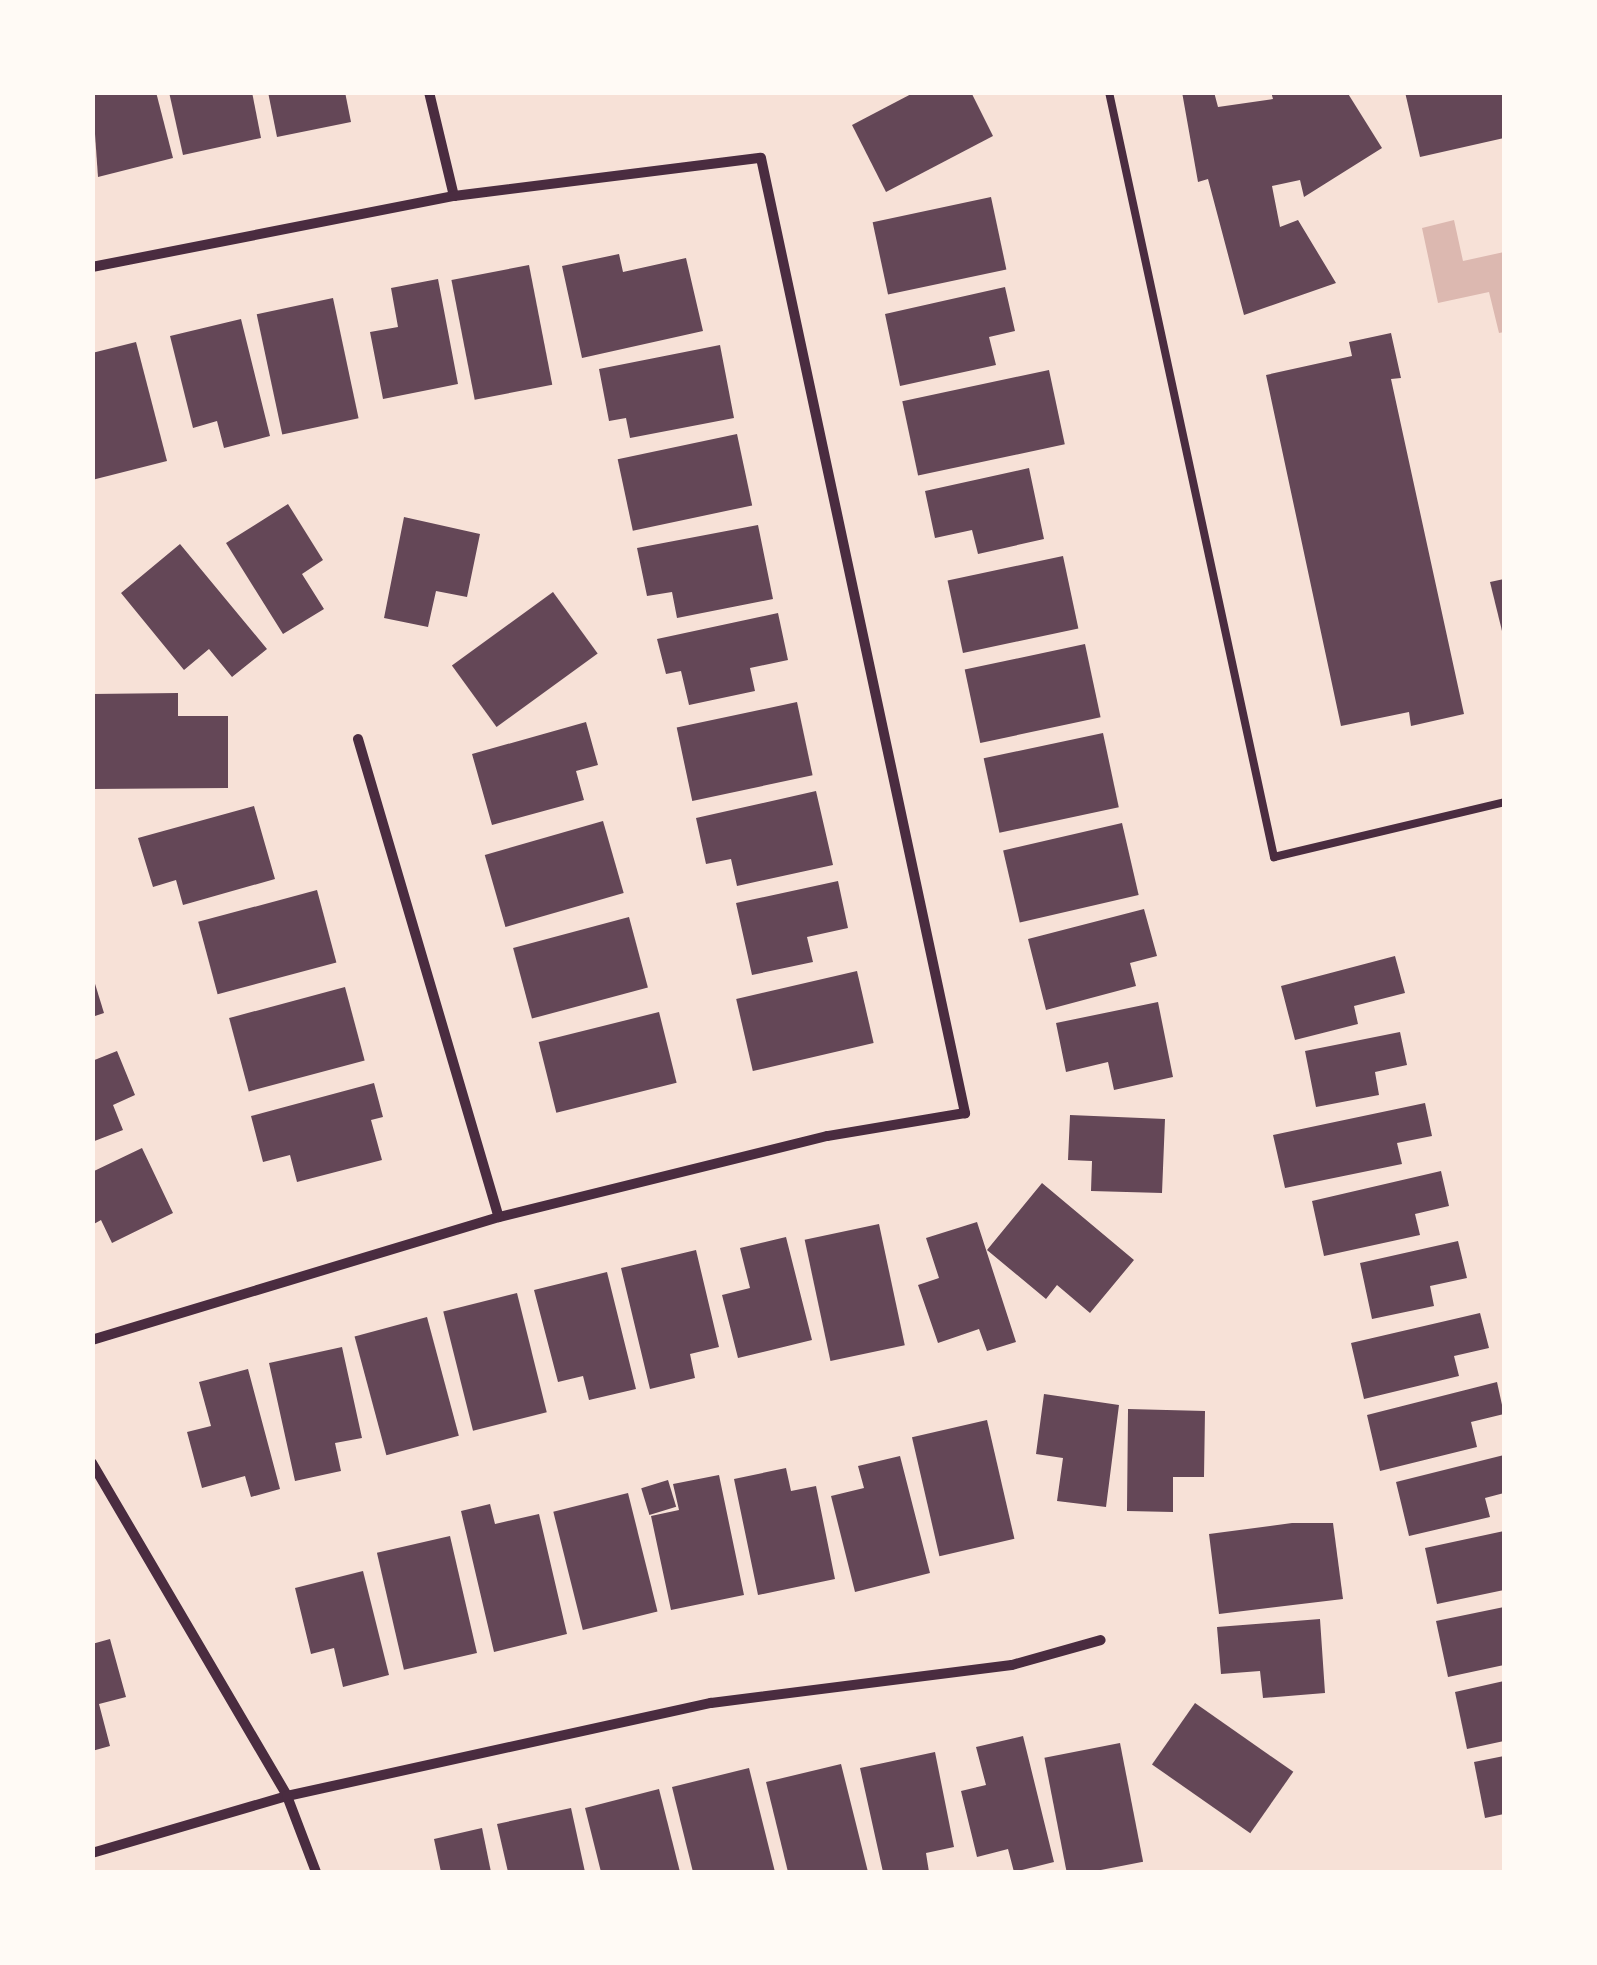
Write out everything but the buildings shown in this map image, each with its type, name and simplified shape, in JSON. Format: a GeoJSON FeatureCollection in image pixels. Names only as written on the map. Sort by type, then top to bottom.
{"type":"FeatureCollection","features":[{"type":"Feature","properties":{"kind":"street"},"geometry":{"type":"LineString","coordinates":[[429,92],[454,196]]}},
{"type":"Feature","properties":{"kind":"street"},"geometry":{"type":"LineString","coordinates":[[92,266],[454,196],[761,158],[965,1112],[827,1136],[499,1217],[92,1340]]}},
{"type":"Feature","properties":{"kind":"street"},"geometry":{"type":"LineString","coordinates":[[358,739],[499,1217]]}},
{"type":"Feature","properties":{"kind":"street"},"geometry":{"type":"LineString","coordinates":[[92,1463],[286,1796],[316,1872]]}},
{"type":"Feature","properties":{"kind":"street"},"geometry":{"type":"LineString","coordinates":[[92,1853],[286,1796],[711,1703],[1012,1665],[1100,1640]]}},
{"type":"Feature","properties":{"kind":"lane"},"geometry":{"type":"LineString","coordinates":[[1109,92],[1274,857],[1504,802]]}},
{"type":"Feature","properties":{"kind":"shaded area"},"geometry":{"type":"Polygon","coordinates":[[[1454,220],[1463,261],[1504,252],[1504,332],[1499,333],[1489,292],[1438,303],[1422,228],[1454,220]]]}}]}
